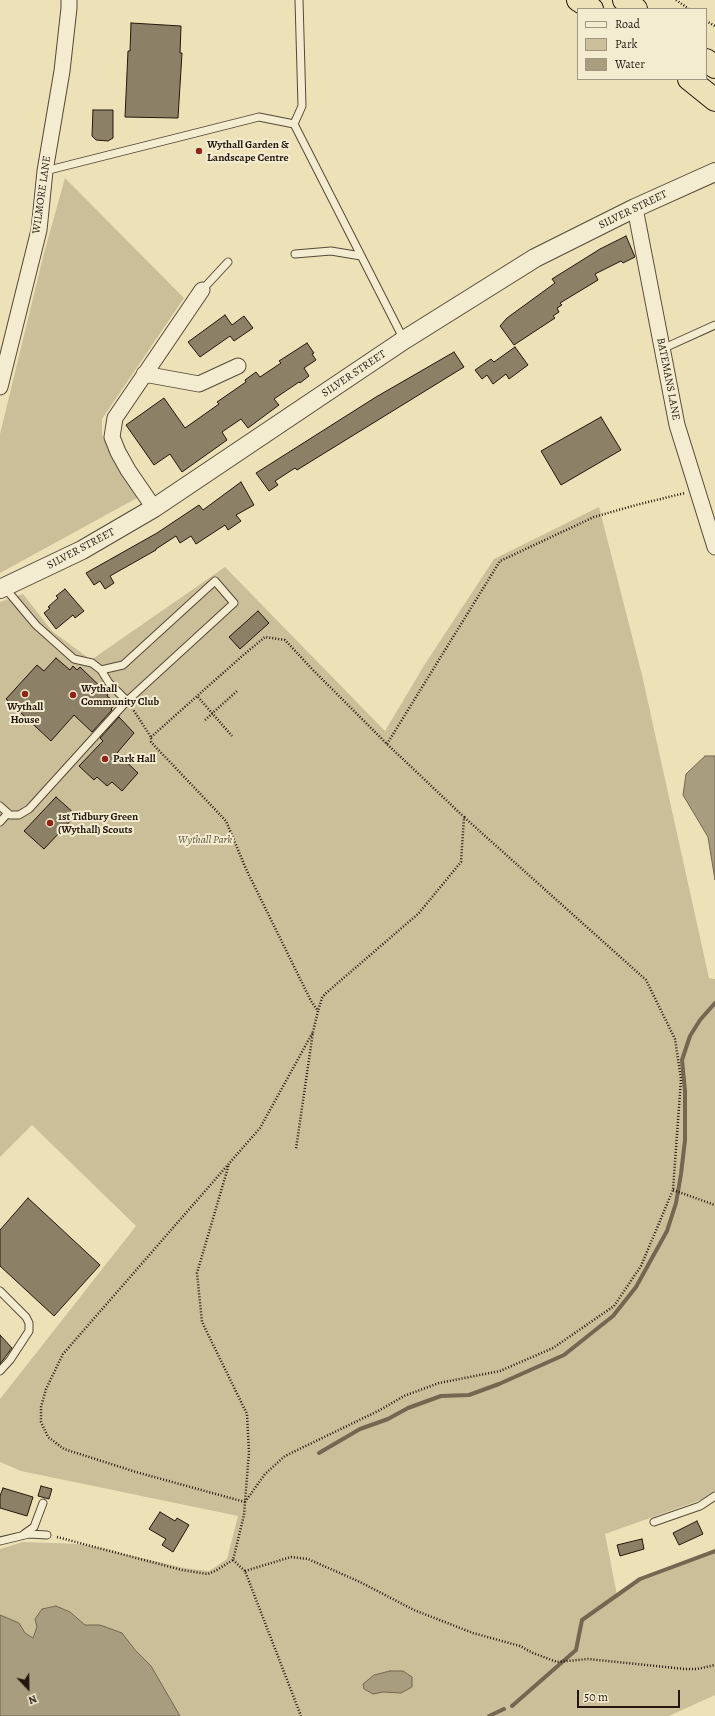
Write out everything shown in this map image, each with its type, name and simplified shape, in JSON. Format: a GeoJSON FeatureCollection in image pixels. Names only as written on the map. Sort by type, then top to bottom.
{"type":"FeatureCollection","features":[{"type":"Feature","properties":{"kind":"highway"},"geometry":{"type":"LineString","coordinates":[[578,0],[590,8]]}},
{"type":"Feature","properties":{"kind":"highway"},"geometry":{"type":"LineString","coordinates":[[624,0],[635,8]]}},
{"type":"Feature","properties":{"kind":"highway"},"geometry":{"type":"LineString","coordinates":[[707,61],[715,67]]}},
{"type":"Feature","properties":{"kind":"highway"},"geometry":{"type":"LineString","coordinates":[[690,80],[715,100]]}},
{"type":"Feature","properties":{"kind":"street","name":"WILMORE LANE"},"geometry":{"type":"LineString","coordinates":[[0,387],[39,230],[45,171],[62,71],[69,0]]}},
{"type":"Feature","properties":{"kind":"street","name":"SILVER STREET"},"geometry":{"type":"LineString","coordinates":[[2,588],[82,550],[154,508],[404,340],[535,258],[635,208],[715,172]]}},
{"type":"Feature","properties":{"kind":"street","name":"BATEMANS LANE"},"geometry":{"type":"LineString","coordinates":[[635,208],[677,425],[715,547]]}},
{"type":"Feature","properties":{"kind":"street"},"geometry":{"type":"LineString","coordinates":[[154,508],[128,470],[118,452],[112,438],[114,418],[202,290]]}},
{"type":"Feature","properties":{"kind":"street"},"geometry":{"type":"LineString","coordinates":[[144,374],[199,384],[238,366]]}},
{"type":"Feature","properties":{"kind":"lane"},"geometry":{"type":"LineString","coordinates":[[294,124],[302,106],[299,0]]}},
{"type":"Feature","properties":{"kind":"lane"},"geometry":{"type":"LineString","coordinates":[[45,171],[259,118],[294,124]]}},
{"type":"Feature","properties":{"kind":"lane"},"geometry":{"type":"LineString","coordinates":[[294,124],[404,340]]}},
{"type":"Feature","properties":{"kind":"lane"},"geometry":{"type":"LineString","coordinates":[[295,254],[331,251],[361,256]]}},
{"type":"Feature","properties":{"kind":"lane"},"geometry":{"type":"LineString","coordinates":[[202,290],[228,262]]}},
{"type":"Feature","properties":{"kind":"lane"},"geometry":{"type":"LineString","coordinates":[[662,349],[715,325]]}},
{"type":"Feature","properties":{"kind":"lane"},"geometry":{"type":"LineString","coordinates":[[0,806],[10,815],[19,815],[29,809],[127,701],[234,603],[215,581],[123,665],[101,670]]}},
{"type":"Feature","properties":{"kind":"lane"},"geometry":{"type":"LineString","coordinates":[[2,588],[36,625],[74,659],[92,663],[101,670],[110,683],[127,701]]}},
{"type":"Feature","properties":{"kind":"lane"},"geometry":{"type":"LineString","coordinates":[[0,822],[8,813]]}},
{"type":"Feature","properties":{"kind":"lane"},"geometry":{"type":"LineString","coordinates":[[0,1291],[26,1317],[29,1323],[30,1331],[10,1360],[0,1371]]}},
{"type":"Feature","properties":{"kind":"lane"},"geometry":{"type":"LineString","coordinates":[[654,1522],[700,1506],[715,1496]]}},
{"type":"Feature","properties":{"kind":"lane"},"geometry":{"type":"LineString","coordinates":[[22,1536],[34,1526],[43,1503]]}},
{"type":"Feature","properties":{"kind":"lane"},"geometry":{"type":"LineString","coordinates":[[0,1541],[29,1534],[47,1535]]}},
{"type":"Feature","properties":{"kind":"path"},"geometry":{"type":"LineString","coordinates":[[676,0],[688,8]]}},
{"type":"Feature","properties":{"kind":"path"},"geometry":{"type":"LineString","coordinates":[[387,744],[500,561],[594,517],[636,505],[697,491]]}},
{"type":"Feature","properties":{"kind":"path"},"geometry":{"type":"LineString","coordinates":[[151,737],[265,637],[285,640],[312,670],[464,817],[646,980],[675,1039],[681,1079],[673,1190],[641,1266],[614,1306],[553,1348],[500,1371],[439,1382],[404,1396],[378,1411],[285,1456],[265,1474],[245,1502]]}},
{"type":"Feature","properties":{"kind":"path"},"geometry":{"type":"LineString","coordinates":[[205,720],[237,691]]}},
{"type":"Feature","properties":{"kind":"path"},"geometry":{"type":"LineString","coordinates":[[198,697],[232,736]]}},
{"type":"Feature","properties":{"kind":"path"},"geometry":{"type":"LineString","coordinates":[[127,701],[151,737],[151,742],[226,821],[246,869],[307,994],[318,1011]]}},
{"type":"Feature","properties":{"kind":"path"},"geometry":{"type":"LineString","coordinates":[[296,1148],[313,1032],[322,998],[419,914],[461,862],[464,817]]}},
{"type":"Feature","properties":{"kind":"path"},"geometry":{"type":"LineString","coordinates":[[245,1502],[136,1472],[64,1449],[48,1437],[42,1422],[41,1407],[46,1389],[63,1354],[260,1128],[313,1032]]}},
{"type":"Feature","properties":{"kind":"path"},"geometry":{"type":"LineString","coordinates":[[47,1535],[75,1541],[182,1570],[208,1574],[216,1571],[233,1560],[244,1515],[249,1452],[247,1414],[202,1322],[197,1273],[230,1162]]}},
{"type":"Feature","properties":{"kind":"path"},"geometry":{"type":"LineString","coordinates":[[673,1190],[715,1205]]}},
{"type":"Feature","properties":{"kind":"path"},"geometry":{"type":"LineString","coordinates":[[245,1571],[291,1557],[308,1559],[360,1582],[414,1610],[473,1633],[520,1646],[533,1653],[557,1662],[588,1659],[685,1669],[697,1669],[715,1664]]}},
{"type":"Feature","properties":{"kind":"path"},"geometry":{"type":"LineString","coordinates":[[233,1560],[245,1571],[301,1716]]}},
{"type":"Feature","properties":{"kind":"green space"},"geometry":{"type":"Polygon","coordinates":[[[65,178],[184,298],[102,419],[102,435],[137,498],[0,573],[0,434],[44,253],[65,178]]]}},
{"type":"Feature","properties":{"kind":"green space","name":"Wythall Park"},"geometry":{"type":"Polygon","coordinates":[[[599,507],[642,675],[709,978],[715,979],[715,1493],[709,1497],[605,1534],[617,1595],[640,1579],[715,1551],[715,1695],[669,1716],[0,1716],[0,1549],[23,1542],[82,1544],[184,1568],[209,1571],[227,1559],[238,1516],[21,1471],[0,1462],[0,1399],[136,1226],[32,1125],[0,1157],[0,602],[23,594],[52,631],[91,660],[225,567],[385,731],[425,664],[494,559],[599,507]]]}},
{"type":"Feature","properties":{"kind":"water"},"geometry":{"type":"Polygon","coordinates":[[[705,756],[715,756],[715,880],[708,837],[683,795],[686,774],[705,756]]]}},
{"type":"Feature","properties":{"kind":"water"},"geometry":{"type":"Polygon","coordinates":[[[56,1606],[70,1612],[85,1625],[100,1625],[122,1633],[135,1650],[151,1666],[180,1716],[0,1716],[0,1615],[19,1623],[25,1633],[33,1638],[37,1627],[35,1619],[42,1609],[56,1606]]]}},
{"type":"Feature","properties":{"kind":"water"},"geometry":{"type":"Polygon","coordinates":[[[390,1671],[403,1671],[412,1677],[412,1687],[401,1693],[383,1692],[373,1694],[364,1689],[363,1684],[374,1675],[390,1671]]]}},
{"type":"Feature","properties":{"kind":"building"},"geometry":{"type":"Polygon","coordinates":[[[131,23],[181,26],[180,53],[182,53],[178,118],[125,117],[128,51],[130,51],[131,23]]]}},
{"type":"Feature","properties":{"kind":"building"},"geometry":{"type":"Polygon","coordinates":[[[93,110],[113,110],[113,138],[108,141],[96,140],[92,136],[93,110]]]}},
{"type":"Feature","properties":{"kind":"building"},"geometry":{"type":"Polygon","coordinates":[[[626,236],[635,257],[623,263],[621,261],[595,274],[598,280],[560,303],[562,305],[557,308],[559,312],[553,316],[555,318],[514,345],[500,326],[507,318],[555,283],[552,279],[600,249],[626,236]]]}},
{"type":"Feature","properties":{"kind":"building"},"geometry":{"type":"Polygon","coordinates":[[[225,315],[232,325],[244,316],[253,328],[234,341],[230,336],[200,357],[188,342],[225,315]]]}},
{"type":"Feature","properties":{"kind":"building"},"geometry":{"type":"Polygon","coordinates":[[[307,343],[314,353],[312,354],[316,360],[304,368],[309,376],[274,399],[279,405],[248,428],[241,419],[222,432],[227,440],[182,472],[170,454],[154,465],[126,425],[164,398],[185,428],[219,404],[217,402],[246,382],[245,380],[256,372],[260,377],[281,363],[279,361],[307,343]]]}},
{"type":"Feature","properties":{"kind":"building"},"geometry":{"type":"Polygon","coordinates":[[[515,347],[528,365],[509,379],[506,374],[493,384],[487,375],[482,379],[475,370],[491,359],[494,362],[515,347]]]}},
{"type":"Feature","properties":{"kind":"building"},"geometry":{"type":"Polygon","coordinates":[[[454,352],[464,367],[297,470],[295,468],[275,481],[278,485],[269,491],[256,473],[376,397],[454,352]]]}},
{"type":"Feature","properties":{"kind":"building"},"geometry":{"type":"Polygon","coordinates":[[[601,417],[621,450],[561,485],[541,451],[601,417]]]}},
{"type":"Feature","properties":{"kind":"building"},"geometry":{"type":"Polygon","coordinates":[[[241,482],[254,505],[236,515],[241,521],[228,530],[225,525],[196,544],[191,536],[180,543],[176,536],[156,550],[110,576],[114,583],[105,589],[100,581],[94,585],[86,573],[157,533],[199,505],[203,510],[241,482]]]}},
{"type":"Feature","properties":{"kind":"building"},"geometry":{"type":"Polygon","coordinates":[[[65,589],[84,611],[75,618],[73,615],[56,629],[44,613],[58,598],[56,596],[65,589]]]}},
{"type":"Feature","properties":{"kind":"building"},"geometry":{"type":"Polygon","coordinates":[[[258,611],[269,623],[240,649],[229,637],[258,611]]]}},
{"type":"Feature","properties":{"kind":"building","name":"Wythall Community Club"},"geometry":{"type":"Polygon","coordinates":[[[56,658],[70,670],[73,666],[77,670],[80,667],[108,694],[107,696],[116,703],[111,709],[112,710],[92,732],[74,715],[51,741],[6,699],[37,665],[44,671],[56,658]]]}},
{"type":"Feature","properties":{"kind":"building","name":"Park Hall"},"geometry":{"type":"Polygon","coordinates":[[[119,717],[134,733],[117,753],[138,773],[122,791],[112,782],[107,786],[97,777],[94,780],[79,766],[103,741],[100,738],[119,717]]]}},
{"type":"Feature","properties":{"kind":"building","name":"1st Tidbury Green (Wythall) Scouts"},"geometry":{"type":"Polygon","coordinates":[[[56,797],[76,815],[44,849],[24,831],[56,797]]]}},
{"type":"Feature","properties":{"kind":"building"},"geometry":{"type":"Polygon","coordinates":[[[28,1198],[100,1265],[54,1316],[0,1266],[0,1230],[28,1198]]]}},
{"type":"Feature","properties":{"kind":"building"},"geometry":{"type":"Polygon","coordinates":[[[0,1335],[12,1348],[0,1364],[0,1335]]]}},
{"type":"Feature","properties":{"kind":"building"},"geometry":{"type":"Polygon","coordinates":[[[41,1486],[52,1489],[49,1499],[38,1496],[41,1486]]]}},
{"type":"Feature","properties":{"kind":"building"},"geometry":{"type":"Polygon","coordinates":[[[3,1488],[33,1497],[27,1516],[0,1508],[0,1496],[3,1488]]]}},
{"type":"Feature","properties":{"kind":"building"},"geometry":{"type":"Polygon","coordinates":[[[160,1512],[175,1521],[177,1518],[189,1525],[173,1552],[162,1545],[166,1539],[149,1529],[160,1512]]]}},
{"type":"Feature","properties":{"kind":"building"},"geometry":{"type":"Polygon","coordinates":[[[697,1521],[703,1534],[679,1545],[673,1533],[697,1521]]]}},
{"type":"Feature","properties":{"kind":"building"},"geometry":{"type":"Polygon","coordinates":[[[642,1539],[644,1549],[620,1556],[617,1545],[642,1539]]]}},
{"type":"Feature","properties":{"kind":"waterway"},"geometry":{"type":"LineString","coordinates":[[319,1453],[360,1429],[388,1419],[408,1408],[441,1396],[469,1395],[499,1384],[564,1355],[613,1316],[636,1287],[667,1231],[676,1203],[685,1140],[685,1091],[682,1060],[690,1036],[700,1020],[715,1003]]}},
{"type":"Feature","properties":{"kind":"waterway"},"geometry":{"type":"LineString","coordinates":[[512,1706],[576,1650],[582,1620],[640,1579],[715,1551]]}},
{"type":"Feature","properties":{"kind":"waterway"},"geometry":{"type":"LineString","coordinates":[[489,1716],[504,1709]]}},
{"type":"Feature","properties":{"kind":"place","name":"Wythall Garden & Landscape Centre"},"geometry":{"type":"Point","coordinates":[199,151]}},
{"type":"Feature","properties":{"kind":"place","name":"Wythall House"},"geometry":{"type":"Point","coordinates":[25,694]}},
{"type":"Feature","properties":{"kind":"place","name":"Wythall Community Club"},"geometry":{"type":"Point","coordinates":[73,695]}},
{"type":"Feature","properties":{"kind":"place","name":"Park Hall"},"geometry":{"type":"Point","coordinates":[105,759]}},
{"type":"Feature","properties":{"kind":"place","name":"1st Tidbury Green (Wythall) Scouts"},"geometry":{"type":"Point","coordinates":[50,823]}}]}
